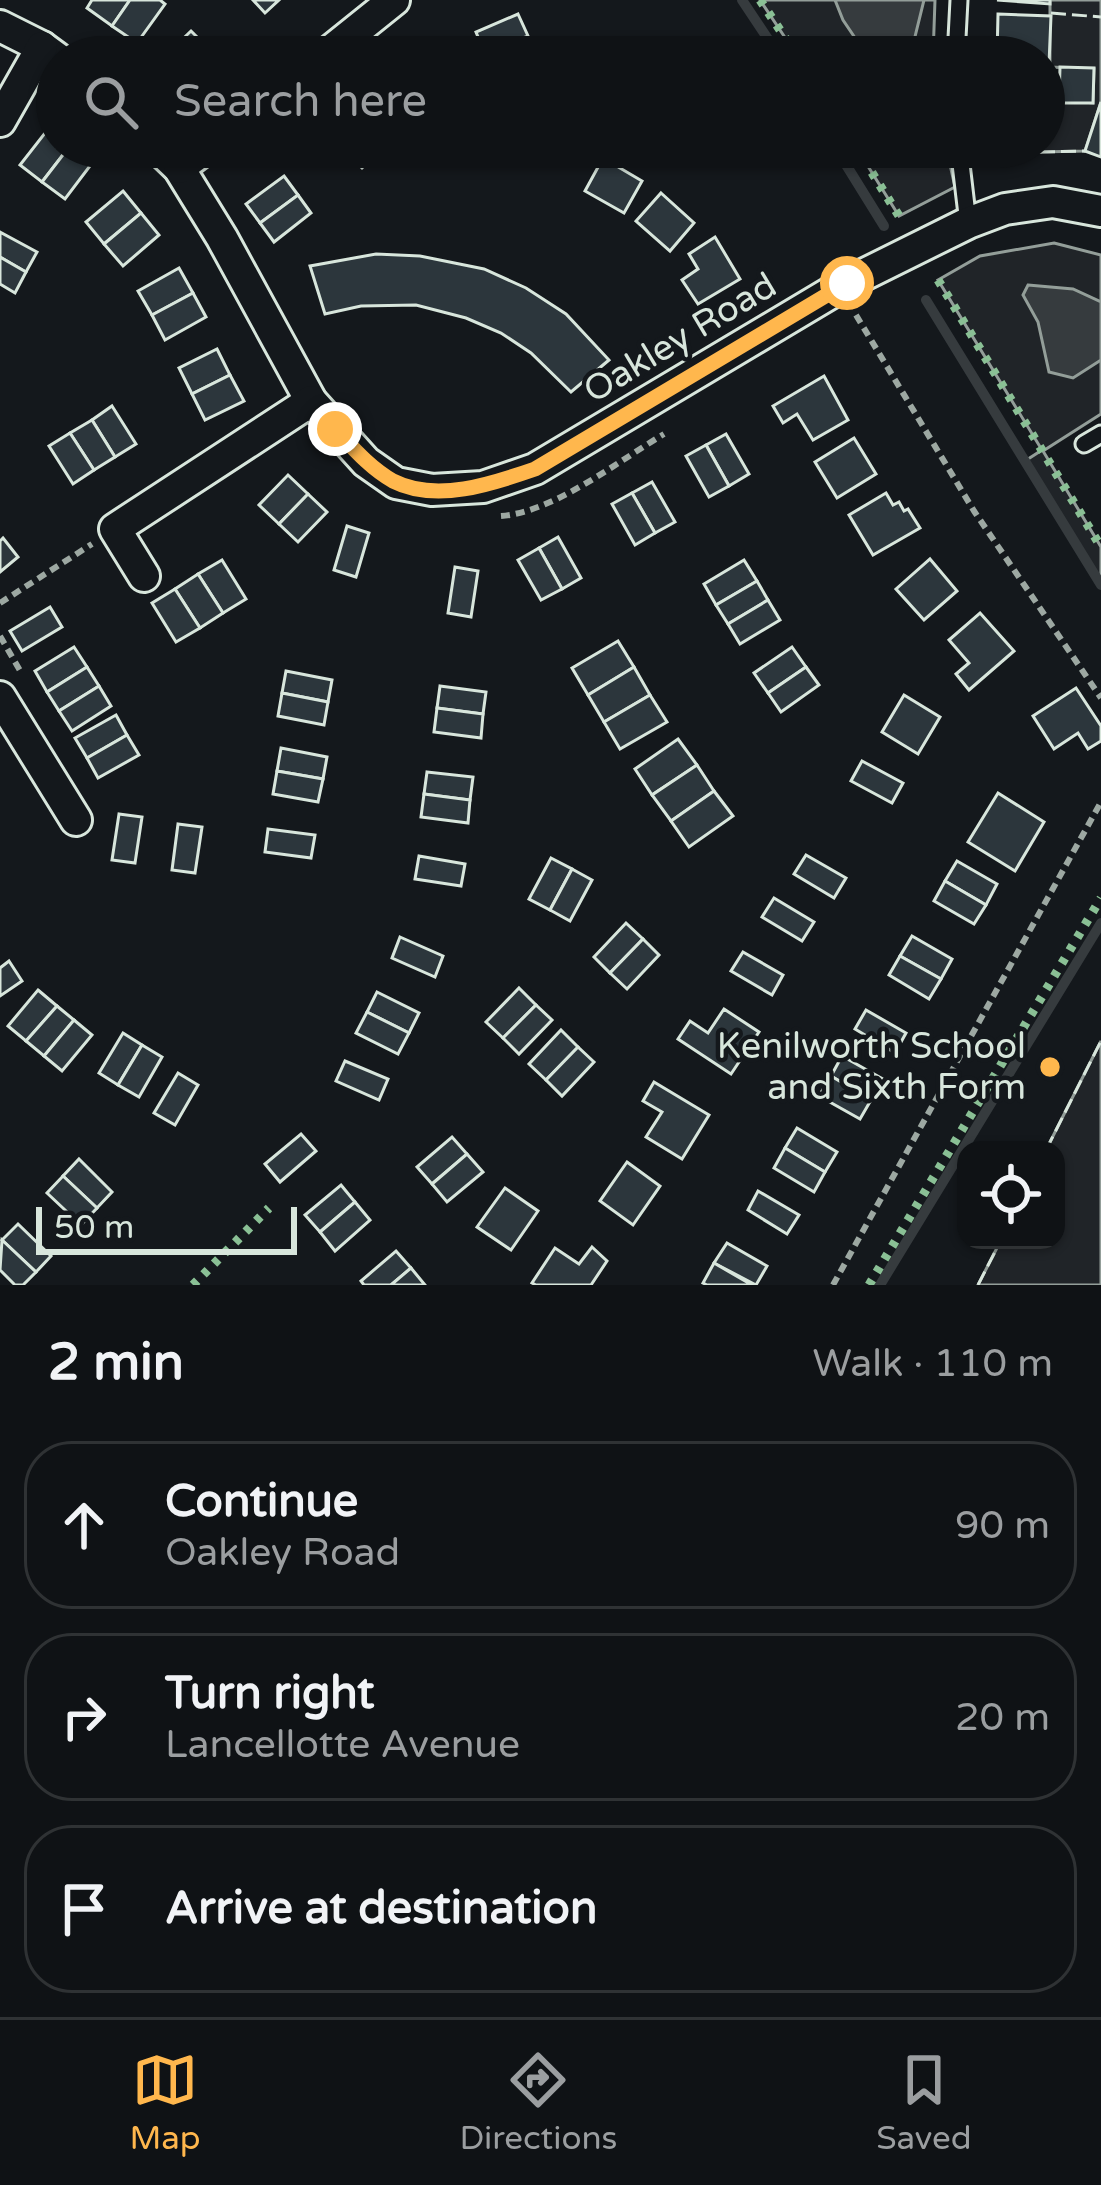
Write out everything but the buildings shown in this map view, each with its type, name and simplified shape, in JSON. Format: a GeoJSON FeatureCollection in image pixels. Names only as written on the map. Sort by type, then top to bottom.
{"type":"FeatureCollection","features":[{"type":"Feature","properties":{"kind":"street"},"geometry":{"type":"LineString","coordinates":[[349,36],[394,0]]}},
{"type":"Feature","properties":{"kind":"street"},"geometry":{"type":"LineString","coordinates":[[0,26],[36,45]]}},
{"type":"Feature","properties":{"kind":"street"},"geometry":{"type":"LineString","coordinates":[[0,121],[36,71]]}},
{"type":"Feature","properties":{"kind":"street"},"geometry":{"type":"LineString","coordinates":[[144,576],[115,530],[310,401],[264,311],[174,168]]}},
{"type":"Feature","properties":{"kind":"street","name":"Oakley Road"},"geometry":{"type":"LineString","coordinates":[[310,401],[366,462],[397,483],[432,490],[483,487],[535,469],[847,283],[968,223],[1005,209],[1053,202],[1101,211]]}},
{"type":"Feature","properties":{"kind":"street"},"geometry":{"type":"LineString","coordinates":[[5,715],[76,820]]}},
{"type":"Feature","properties":{"kind":"lane"},"geometry":{"type":"LineString","coordinates":[[957,36],[958,0]]}},
{"type":"Feature","properties":{"kind":"lane"},"geometry":{"type":"LineString","coordinates":[[961,168],[968,223]]}},
{"type":"Feature","properties":{"kind":"lane"},"geometry":{"type":"LineString","coordinates":[[1084,444],[1101,434]]}},
{"type":"Feature","properties":{"kind":"path"},"geometry":{"type":"LineString","coordinates":[[851,306],[934,448],[1101,698]]}},
{"type":"Feature","properties":{"kind":"path"},"geometry":{"type":"LineString","coordinates":[[0,603],[115,530]]}},
{"type":"Feature","properties":{"kind":"path"},"geometry":{"type":"LineString","coordinates":[[833,1285],[1101,802]]}},
{"type":"Feature","properties":{"kind":"shaded area"},"geometry":{"type":"Polygon","coordinates":[[[760,0],[935,0],[934,36],[784,36],[760,0]]]}},
{"type":"Feature","properties":{"kind":"shaded area"},"geometry":{"type":"Polygon","coordinates":[[[835,0],[924,0],[915,36],[854,36],[835,0]]]}},
{"type":"Feature","properties":{"kind":"shaded area"},"geometry":{"type":"Polygon","coordinates":[[[1050,0],[1101,0],[1101,102],[1085,151],[1065,151],[1065,101],[1093,103],[1094,69],[1065,68],[1065,36],[1050,36],[1050,0]]]}},
{"type":"Feature","properties":{"kind":"shaded area"},"geometry":{"type":"Polygon","coordinates":[[[869,168],[951,168],[955,187],[899,216],[869,168]]]}},
{"type":"Feature","properties":{"kind":"shaded area"},"geometry":{"type":"Polygon","coordinates":[[[1054,243],[1101,255],[1101,414],[1043,451],[1101,547],[1101,585],[1025,461],[1042,450],[938,280],[980,256],[1054,243]]]}},
{"type":"Feature","properties":{"kind":"shaded area"},"geometry":{"type":"Polygon","coordinates":[[[1028,285],[1073,289],[1101,302],[1101,360],[1073,378],[1049,372],[1038,322],[1023,295],[1028,285]]]}},
{"type":"Feature","properties":{"kind":"shaded area"},"geometry":{"type":"Polygon","coordinates":[[[1101,1041],[1101,1285],[978,1285],[996,1249],[1065,1249],[1065,1141],[1051,1141],[1101,1041]]]}},
{"type":"Feature","properties":{"kind":"waterway"},"geometry":{"type":"LineString","coordinates":[[742,0],[766,36]]}},
{"type":"Feature","properties":{"kind":"waterway"},"geometry":{"type":"LineString","coordinates":[[848,168],[884,226]]}},
{"type":"Feature","properties":{"kind":"waterway"},"geometry":{"type":"LineString","coordinates":[[926,300],[1101,585]]}},
{"type":"Feature","properties":{"kind":"waterway"},"geometry":{"type":"LineString","coordinates":[[880,1285],[1101,923]]}},
{"type":"Feature","properties":{"kind":"hedge"},"geometry":{"type":"LineString","coordinates":[[760,0],[784,36]]}},
{"type":"Feature","properties":{"kind":"hedge"},"geometry":{"type":"LineString","coordinates":[[869,168],[899,216]]}},
{"type":"Feature","properties":{"kind":"hedge"},"geometry":{"type":"LineString","coordinates":[[938,280],[1101,547]]}},
{"type":"Feature","properties":{"kind":"hedge"},"geometry":{"type":"LineString","coordinates":[[869,1285],[1101,898]]}},
{"type":"Feature","properties":{"kind":"hedge"},"geometry":{"type":"LineString","coordinates":[[193,1285],[269,1208]]}},
{"type":"Feature","properties":{"kind":"fence"},"geometry":{"type":"LineString","coordinates":[[1051,13],[1101,17]]}},
{"type":"Feature","properties":{"kind":"fence"},"geometry":{"type":"LineString","coordinates":[[1065,151],[1085,151]]}},
{"type":"Feature","properties":{"kind":"fence"},"geometry":{"type":"LineString","coordinates":[[1051,1141],[1101,1041]]}},
{"type":"Feature","properties":{"kind":"fence"},"geometry":{"type":"LineString","coordinates":[[978,1285],[996,1249]]}},
{"type":"Feature","properties":{"kind":"place","name":"Kenilworth School and Sixth Form"},"geometry":{"type":"Point","coordinates":[1050,1067]}},
{"type":"Feature","properties":{"kind":"route"},"geometry":{"type":"LineString","coordinates":[[335,429],[366,462],[397,483],[432,490],[483,487],[535,469],[587,440],[847,283]]}}]}
